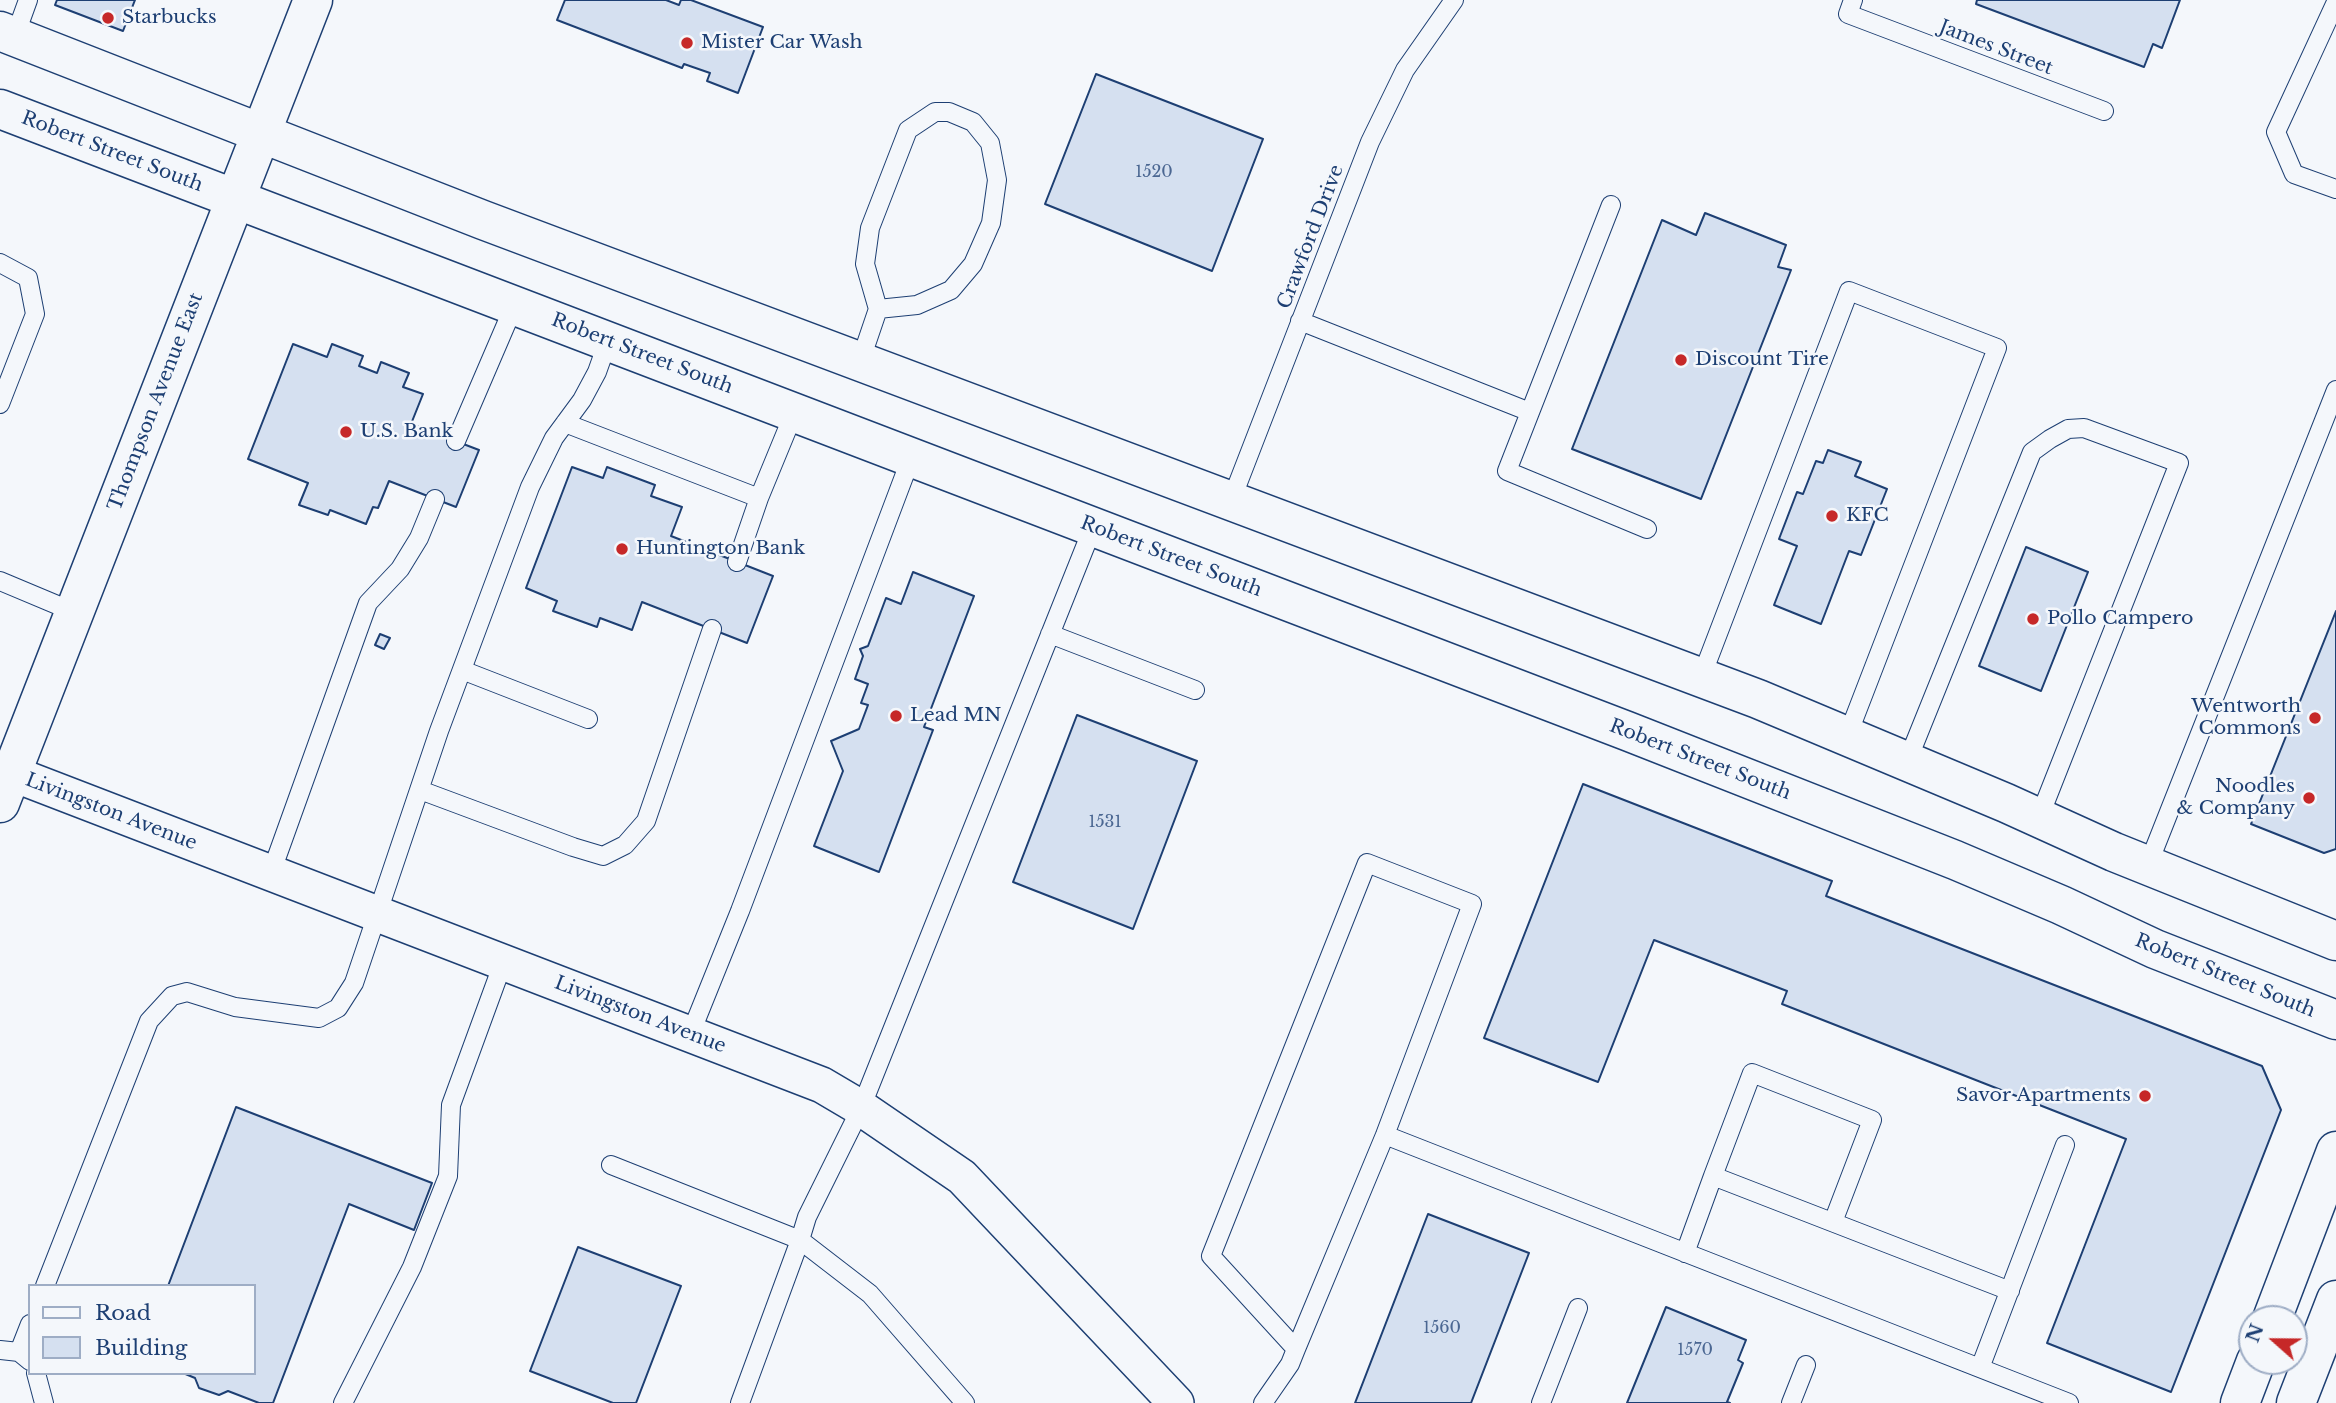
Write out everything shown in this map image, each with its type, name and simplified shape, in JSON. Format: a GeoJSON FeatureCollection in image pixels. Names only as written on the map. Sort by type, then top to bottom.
{"type":"FeatureCollection","features":[{"type":"Feature","properties":{"kind":"main road","name":"Thompson Avenue East"},"geometry":{"type":"LineString","coordinates":[[5,788],[313,0]]}},
{"type":"Feature","properties":{"kind":"main road"},"geometry":{"type":"LineString","coordinates":[[7,34],[483,220],[1701,678],[2148,865],[2336,940]]}},
{"type":"Feature","properties":{"kind":"main road","name":"Robert Street South"},"geometry":{"type":"LineString","coordinates":[[0,108],[1930,850],[2062,905],[2155,949],[2336,1020]]}},
{"type":"Feature","properties":{"kind":"main road"},"geometry":{"type":"LineString","coordinates":[[2277,1305],[2336,1151]]}},
{"type":"Feature","properties":{"kind":"main road"},"geometry":{"type":"LineString","coordinates":[[2296,1403],[2336,1300]]}},
{"type":"Feature","properties":{"kind":"main road"},"geometry":{"type":"LineString","coordinates":[[2240,1403],[2251,1375]]}},
{"type":"Feature","properties":{"kind":"street","name":"Livingston Avenue"},"geometry":{"type":"LineString","coordinates":[[5,788],[271,873],[822,1085],[861,1108],[962,1177],[1176,1403]]}},
{"type":"Feature","properties":{"kind":"lane"},"geometry":{"type":"LineString","coordinates":[[7,34],[28,0]]}},
{"type":"Feature","properties":{"kind":"lane","name":"Crawford Drive"},"geometry":{"type":"LineString","coordinates":[[1231,501],[1370,142],[1405,70],[1454,0]]}},
{"type":"Feature","properties":{"kind":"lane","name":"James Street"},"geometry":{"type":"LineString","coordinates":[[1853,0],[1848,14],[2104,111]]}},
{"type":"Feature","properties":{"kind":"lane"},"geometry":{"type":"LineString","coordinates":[[2336,2],[2276,132],[2294,174],[2336,190]]}},
{"type":"Feature","properties":{"kind":"lane"},"geometry":{"type":"LineString","coordinates":[[860,362],[878,309],[865,264],[870,228],[908,130],[934,112],[949,112],[973,122],[990,143],[997,180],[990,223],[973,264],[951,290],[917,305],[878,309]]}},
{"type":"Feature","properties":{"kind":"lane"},"geometry":{"type":"LineString","coordinates":[[1611,205],[1507,471],[1647,529]]}},
{"type":"Feature","properties":{"kind":"lane"},"geometry":{"type":"LineString","coordinates":[[0,263],[28,278],[35,314],[0,404]]}},
{"type":"Feature","properties":{"kind":"lane"},"geometry":{"type":"LineString","coordinates":[[1701,678],[1849,292],[1997,348],[1847,737]]}},
{"type":"Feature","properties":{"kind":"lane"},"geometry":{"type":"LineString","coordinates":[[456,441],[514,306]]}},
{"type":"Feature","properties":{"kind":"lane"},"geometry":{"type":"LineString","coordinates":[[1300,321],[1530,412]]}},
{"type":"Feature","properties":{"kind":"lane"},"geometry":{"type":"LineString","coordinates":[[46,1284],[149,1021],[172,996],[187,992],[235,1007],[319,1018],[338,1008],[354,983],[462,670],[530,486],[554,438],[597,372],[608,341]]}},
{"type":"Feature","properties":{"kind":"lane"},"geometry":{"type":"LineString","coordinates":[[2148,865],[2332,410],[2336,390]]}},
{"type":"Feature","properties":{"kind":"lane"},"geometry":{"type":"LineString","coordinates":[[737,562],[759,498],[794,413]]}},
{"type":"Feature","properties":{"kind":"lane"},"geometry":{"type":"LineString","coordinates":[[565,423],[759,498]]}},
{"type":"Feature","properties":{"kind":"lane"},"geometry":{"type":"LineString","coordinates":[[1907,762],[2032,452],[2068,429],[2084,428],[2179,463],[2039,818]]}},
{"type":"Feature","properties":{"kind":"lane"},"geometry":{"type":"LineString","coordinates":[[690,1035],[740,911],[911,458]]}},
{"type":"Feature","properties":{"kind":"lane"},"geometry":{"type":"LineString","coordinates":[[271,873],[368,603],[400,569],[419,538],[435,499]]}},
{"type":"Feature","properties":{"kind":"lane"},"geometry":{"type":"LineString","coordinates":[[740,1403],[807,1217],[861,1108],[1093,527]]}},
{"type":"Feature","properties":{"kind":"lane"},"geometry":{"type":"LineString","coordinates":[[0,581],[74,611]]}},
{"type":"Feature","properties":{"kind":"lane"},"geometry":{"type":"LineString","coordinates":[[420,790],[603,856],[625,845],[646,821],[712,629]]}},
{"type":"Feature","properties":{"kind":"lane"},"geometry":{"type":"LineString","coordinates":[[1050,634],[1195,690]]}},
{"type":"Feature","properties":{"kind":"lane"},"geometry":{"type":"LineString","coordinates":[[462,670],[588,719]]}},
{"type":"Feature","properties":{"kind":"lane"},"geometry":{"type":"LineString","coordinates":[[1263,1403],[1290,1364],[1385,1135],[1472,904],[1367,863],[1211,1256],[1296,1349]]}},
{"type":"Feature","properties":{"kind":"lane"},"geometry":{"type":"LineString","coordinates":[[343,1403],[412,1267],[448,1176],[451,1105],[503,963]]}},
{"type":"Feature","properties":{"kind":"lane"},"geometry":{"type":"LineString","coordinates":[[1685,1253],[1752,1073],[1872,1120],[1833,1222]]}},
{"type":"Feature","properties":{"kind":"lane"},"geometry":{"type":"LineString","coordinates":[[1385,1135],[2069,1403]]}},
{"type":"Feature","properties":{"kind":"lane"},"geometry":{"type":"LineString","coordinates":[[1980,1368],[2065,1145]]}},
{"type":"Feature","properties":{"kind":"lane"},"geometry":{"type":"LineString","coordinates":[[611,1165],[800,1240],[870,1294],[965,1403]]}},
{"type":"Feature","properties":{"kind":"lane"},"geometry":{"type":"LineString","coordinates":[[1713,1176],[2010,1291]]}},
{"type":"Feature","properties":{"kind":"lane"},"geometry":{"type":"LineString","coordinates":[[1541,1403],[1578,1308]]}},
{"type":"Feature","properties":{"kind":"lane"},"geometry":{"type":"LineString","coordinates":[[0,1350],[24,1357],[28,1335]]}},
{"type":"Feature","properties":{"kind":"lane"},"geometry":{"type":"LineString","coordinates":[[1791,1403],[1806,1365]]}},
{"type":"Feature","properties":{"kind":"lane"},"geometry":{"type":"LineString","coordinates":[[37,1375],[44,1403]]}},
{"type":"Feature","properties":{"kind":"building","name":"Starbucks"},"geometry":{"type":"Polygon","coordinates":[[[57,0],[135,0],[123,31],[55,5],[57,0]]]}},
{"type":"Feature","properties":{"kind":"building","name":"Mister Car Wash"},"geometry":{"type":"Polygon","coordinates":[[[565,0],[666,0],[679,5],[681,0],[691,0],[763,27],[738,93],[707,81],[710,73],[684,64],[682,68],[557,20],[565,0]]]}},
{"type":"Feature","properties":{"kind":"building"},"geometry":{"type":"Polygon","coordinates":[[[1977,0],[2180,0],[2162,48],[2153,44],[2144,67],[1976,4],[1977,0]]]}},
{"type":"Feature","properties":{"kind":"building"},"geometry":{"type":"Polygon","coordinates":[[[1096,74],[1263,139],[1212,271],[1045,204],[1096,74]]]}},
{"type":"Feature","properties":{"kind":"building","name":"Discount Tire"},"geometry":{"type":"Polygon","coordinates":[[[1705,213],[1786,245],[1778,267],[1791,270],[1701,499],[1572,449],[1662,220],[1696,235],[1705,213]]]}},
{"type":"Feature","properties":{"kind":"building","name":"U.S. Bank"},"geometry":{"type":"Polygon","coordinates":[[[293,344],[327,357],[332,344],[363,356],[359,366],[377,373],[381,362],[409,373],[403,387],[423,394],[411,424],[479,450],[456,507],[389,481],[378,508],[373,507],[366,524],[330,510],[328,515],[299,505],[308,483],[248,459],[293,344]]]}},
{"type":"Feature","properties":{"kind":"building","name":"KFC"},"geometry":{"type":"Polygon","coordinates":[[[1828,450],[1861,462],[1855,476],[1887,489],[1861,555],[1849,551],[1821,624],[1774,605],[1797,546],[1779,539],[1797,492],[1803,494],[1816,461],[1823,463],[1828,450]]]}},
{"type":"Feature","properties":{"kind":"building","name":"Huntington Bank"},"geometry":{"type":"Polygon","coordinates":[[[572,467],[603,478],[607,467],[655,485],[651,496],[682,507],[671,536],[773,576],[747,643],[642,602],[632,630],[600,618],[597,627],[553,611],[557,601],[526,588],[572,467]]]}},
{"type":"Feature","properties":{"kind":"building","name":"Pollo Campero"},"geometry":{"type":"Polygon","coordinates":[[[2026,547],[2088,572],[2041,691],[1979,666],[2026,547]]]}},
{"type":"Feature","properties":{"kind":"building","name":"Lead MN"},"geometry":{"type":"Polygon","coordinates":[[[913,572],[974,596],[924,727],[933,730],[879,872],[814,846],[843,771],[831,741],[859,729],[868,705],[861,703],[868,684],[855,679],[863,656],[860,649],[868,646],[886,598],[901,604],[913,572]]]}},
{"type":"Feature","properties":{"kind":"building","name":"Wentworth Commons"},"geometry":{"type":"Polygon","coordinates":[[[2336,611],[2336,849],[2324,853],[2251,824],[2336,611]]]}},
{"type":"Feature","properties":{"kind":"building"},"geometry":{"type":"Polygon","coordinates":[[[380,634],[390,638],[384,649],[375,645],[380,634]]]}},
{"type":"Feature","properties":{"kind":"building"},"geometry":{"type":"Polygon","coordinates":[[[1077,715],[1197,761],[1133,929],[1013,882],[1077,715]]]}},
{"type":"Feature","properties":{"kind":"building","name":"Savor Apartments"},"geometry":{"type":"Polygon","coordinates":[[[1583,784],[1832,881],[1826,896],[2262,1066],[2281,1110],[2171,1392],[2047,1343],[2126,1139],[1782,1004],[1787,991],[1654,940],[1598,1082],[1484,1038],[1583,784]]]}},
{"type":"Feature","properties":{"kind":"building"},"geometry":{"type":"Polygon","coordinates":[[[236,1107],[432,1183],[414,1230],[349,1204],[273,1403],[259,1403],[228,1391],[219,1395],[199,1388],[195,1378],[188,1375],[256,1375],[256,1284],[169,1284],[236,1107]]]}},
{"type":"Feature","properties":{"kind":"building"},"geometry":{"type":"Polygon","coordinates":[[[1428,1214],[1529,1253],[1471,1403],[1355,1403],[1428,1214]]]}},
{"type":"Feature","properties":{"kind":"building"},"geometry":{"type":"Polygon","coordinates":[[[578,1247],[681,1286],[636,1403],[613,1403],[530,1371],[578,1247]]]}},
{"type":"Feature","properties":{"kind":"building"},"geometry":{"type":"Polygon","coordinates":[[[1666,1307],[1746,1340],[1738,1360],[1743,1363],[1727,1402],[1730,1403],[1627,1403],[1666,1307]]]}},
{"type":"Feature","properties":{"kind":"place","name":"Starbucks"},"geometry":{"type":"Point","coordinates":[108,18]}},
{"type":"Feature","properties":{"kind":"place","name":"Mister Car Wash"},"geometry":{"type":"Point","coordinates":[687,43]}},
{"type":"Feature","properties":{"kind":"place","name":"Discount Tire"},"geometry":{"type":"Point","coordinates":[1681,360]}},
{"type":"Feature","properties":{"kind":"place","name":"U.S. Bank"},"geometry":{"type":"Point","coordinates":[346,432]}},
{"type":"Feature","properties":{"kind":"place","name":"KFC"},"geometry":{"type":"Point","coordinates":[1832,516]}},
{"type":"Feature","properties":{"kind":"place","name":"Huntington Bank"},"geometry":{"type":"Point","coordinates":[622,549]}},
{"type":"Feature","properties":{"kind":"place","name":"Pollo Campero"},"geometry":{"type":"Point","coordinates":[2033,619]}},
{"type":"Feature","properties":{"kind":"place","name":"Lead MN"},"geometry":{"type":"Point","coordinates":[896,716]}},
{"type":"Feature","properties":{"kind":"place","name":"Wentworth Commons"},"geometry":{"type":"Point","coordinates":[2315,718]}},
{"type":"Feature","properties":{"kind":"place","name":"Noodles & Company"},"geometry":{"type":"Point","coordinates":[2309,798]}},
{"type":"Feature","properties":{"kind":"place","name":"Savor Apartments"},"geometry":{"type":"Point","coordinates":[2145,1096]}}]}
